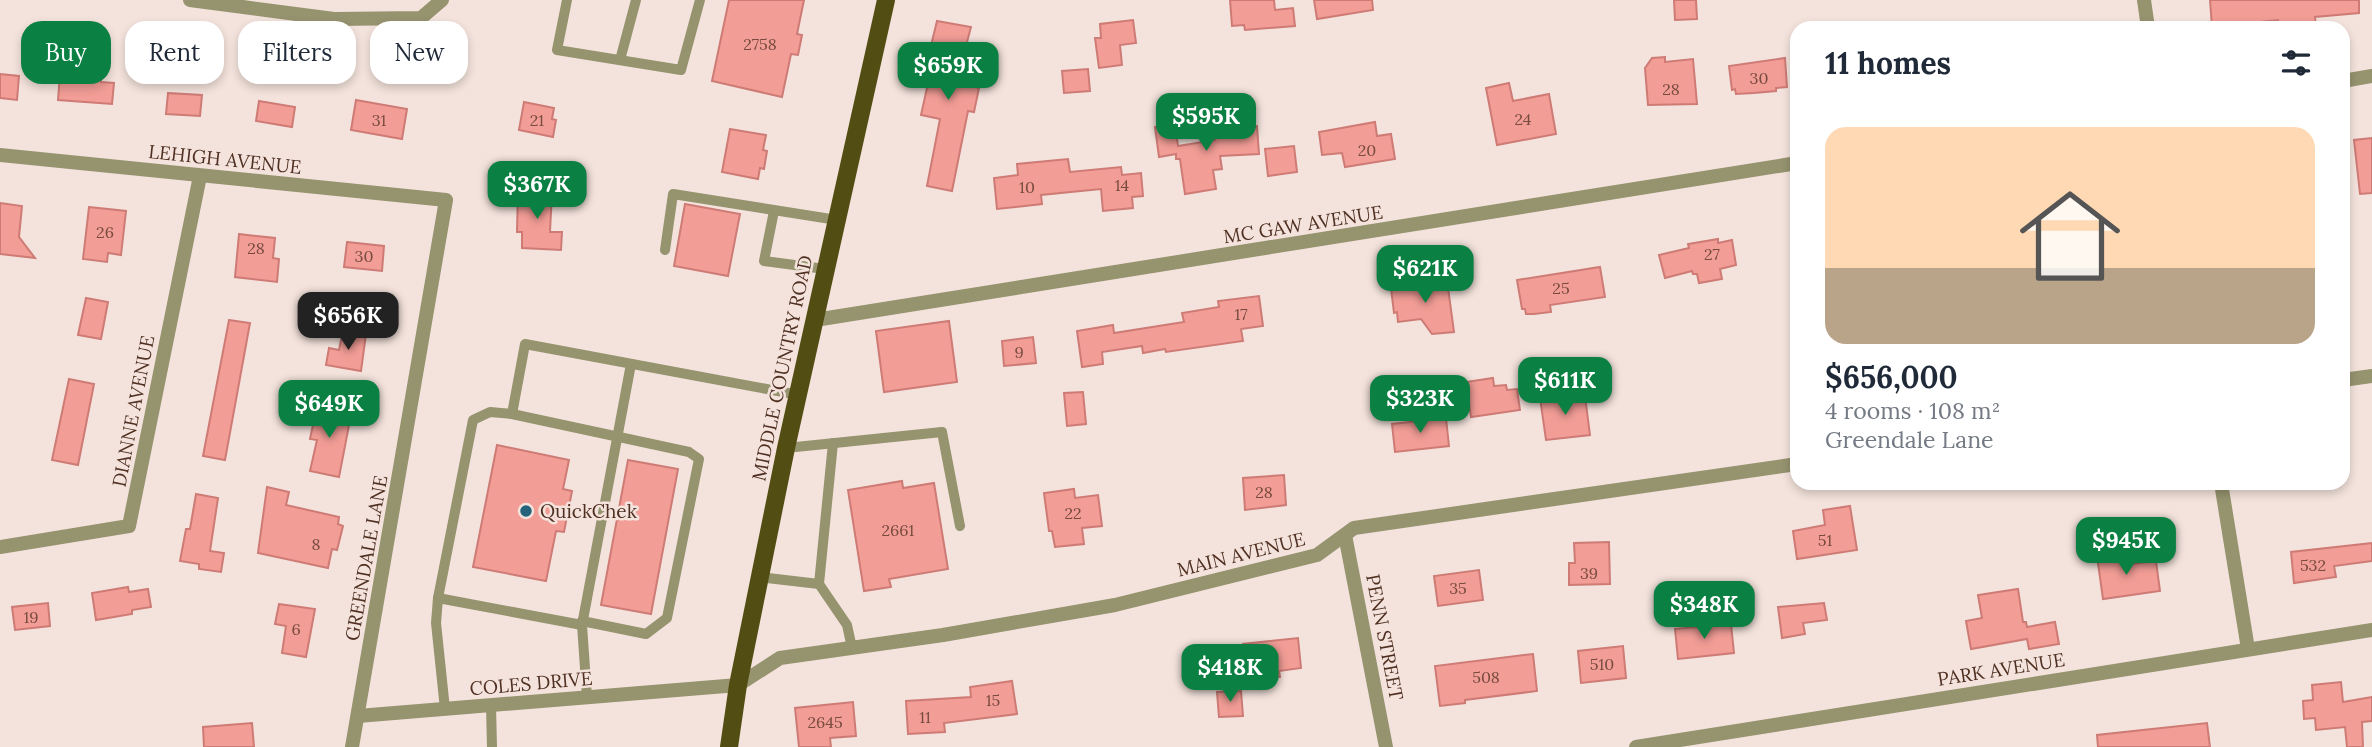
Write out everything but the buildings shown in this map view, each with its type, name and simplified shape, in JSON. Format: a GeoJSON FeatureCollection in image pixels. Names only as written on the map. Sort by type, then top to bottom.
{"type":"FeatureCollection","features":[{"type":"Feature","properties":{"kind":"main road","name":"MIDDLE COUNTRY ROAD"},"geometry":{"type":"LineString","coordinates":[[729,747],[738,685],[786,448],[886,0]]}},
{"type":"Feature","properties":{"kind":"street"},"geometry":{"type":"LineString","coordinates":[[190,0],[334,19],[421,18],[442,0]]}},
{"type":"Feature","properties":{"kind":"street"},"geometry":{"type":"LineString","coordinates":[[2144,0],[2147,21]]}},
{"type":"Feature","properties":{"kind":"street"},"geometry":{"type":"LineString","coordinates":[[2350,80],[2372,76]]}},
{"type":"Feature","properties":{"kind":"street","name":"LEHIGH AVENUE"},"geometry":{"type":"LineString","coordinates":[[0,155],[446,200]]}},
{"type":"Feature","properties":{"kind":"street","name":"MC GAW AVENUE"},"geometry":{"type":"LineString","coordinates":[[815,320],[1790,164]]}},
{"type":"Feature","properties":{"kind":"street","name":"DIANNE AVENUE"},"geometry":{"type":"LineString","coordinates":[[0,547],[129,526],[200,176]]}},
{"type":"Feature","properties":{"kind":"street","name":"GREENDALE LANE"},"geometry":{"type":"LineString","coordinates":[[358,716],[446,200]]}},
{"type":"Feature","properties":{"kind":"street"},"geometry":{"type":"LineString","coordinates":[[2350,379],[2372,376]]}},
{"type":"Feature","properties":{"kind":"street","name":"MAIN AVENUE"},"geometry":{"type":"LineString","coordinates":[[738,685],[780,658],[943,635],[1115,605],[1317,555],[1354,528],[1790,465]]}},
{"type":"Feature","properties":{"kind":"street"},"geometry":{"type":"LineString","coordinates":[[2222,490],[2248,649]]}},
{"type":"Feature","properties":{"kind":"street","name":"PENN STREET"},"geometry":{"type":"LineString","coordinates":[[1345,535],[1386,747]]}},
{"type":"Feature","properties":{"kind":"street","name":"PARK AVENUE"},"geometry":{"type":"LineString","coordinates":[[1636,747],[2372,630]]}},
{"type":"Feature","properties":{"kind":"street","name":"COLES DRIVE"},"geometry":{"type":"LineString","coordinates":[[358,716],[738,685]]}},
{"type":"Feature","properties":{"kind":"street"},"geometry":{"type":"LineString","coordinates":[[352,747],[358,716]]}},
{"type":"Feature","properties":{"kind":"lane"},"geometry":{"type":"LineString","coordinates":[[567,0],[557,50],[681,70],[700,0]]}},
{"type":"Feature","properties":{"kind":"lane"},"geometry":{"type":"LineString","coordinates":[[620,60],[636,0]]}},
{"type":"Feature","properties":{"kind":"lane"},"geometry":{"type":"LineString","coordinates":[[665,250],[673,194],[837,220]]}},
{"type":"Feature","properties":{"kind":"lane"},"geometry":{"type":"LineString","coordinates":[[774,211],[764,261],[825,269]]}},
{"type":"Feature","properties":{"kind":"lane"},"geometry":{"type":"LineString","coordinates":[[512,414],[525,344],[799,395]]}},
{"type":"Feature","properties":{"kind":"lane"},"geometry":{"type":"LineString","coordinates":[[587,697],[582,623],[631,364]]}},
{"type":"Feature","properties":{"kind":"lane"},"geometry":{"type":"LineString","coordinates":[[438,598],[646,634],[667,618],[699,459],[689,452],[512,414],[490,412],[473,420],[438,598],[436,623],[445,709]]}},
{"type":"Feature","properties":{"kind":"lane"},"geometry":{"type":"LineString","coordinates":[[786,448],[942,432],[960,526]]}},
{"type":"Feature","properties":{"kind":"lane"},"geometry":{"type":"LineString","coordinates":[[833,443],[819,584],[847,625],[852,648]]}},
{"type":"Feature","properties":{"kind":"lane"},"geometry":{"type":"LineString","coordinates":[[760,578],[819,584]]}},
{"type":"Feature","properties":{"kind":"lane"},"geometry":{"type":"LineString","coordinates":[[491,705],[492,747]]}},
{"type":"Feature","properties":{"kind":"place","name":"QuickChek"},"geometry":{"type":"Point","coordinates":[526,511]}}]}
